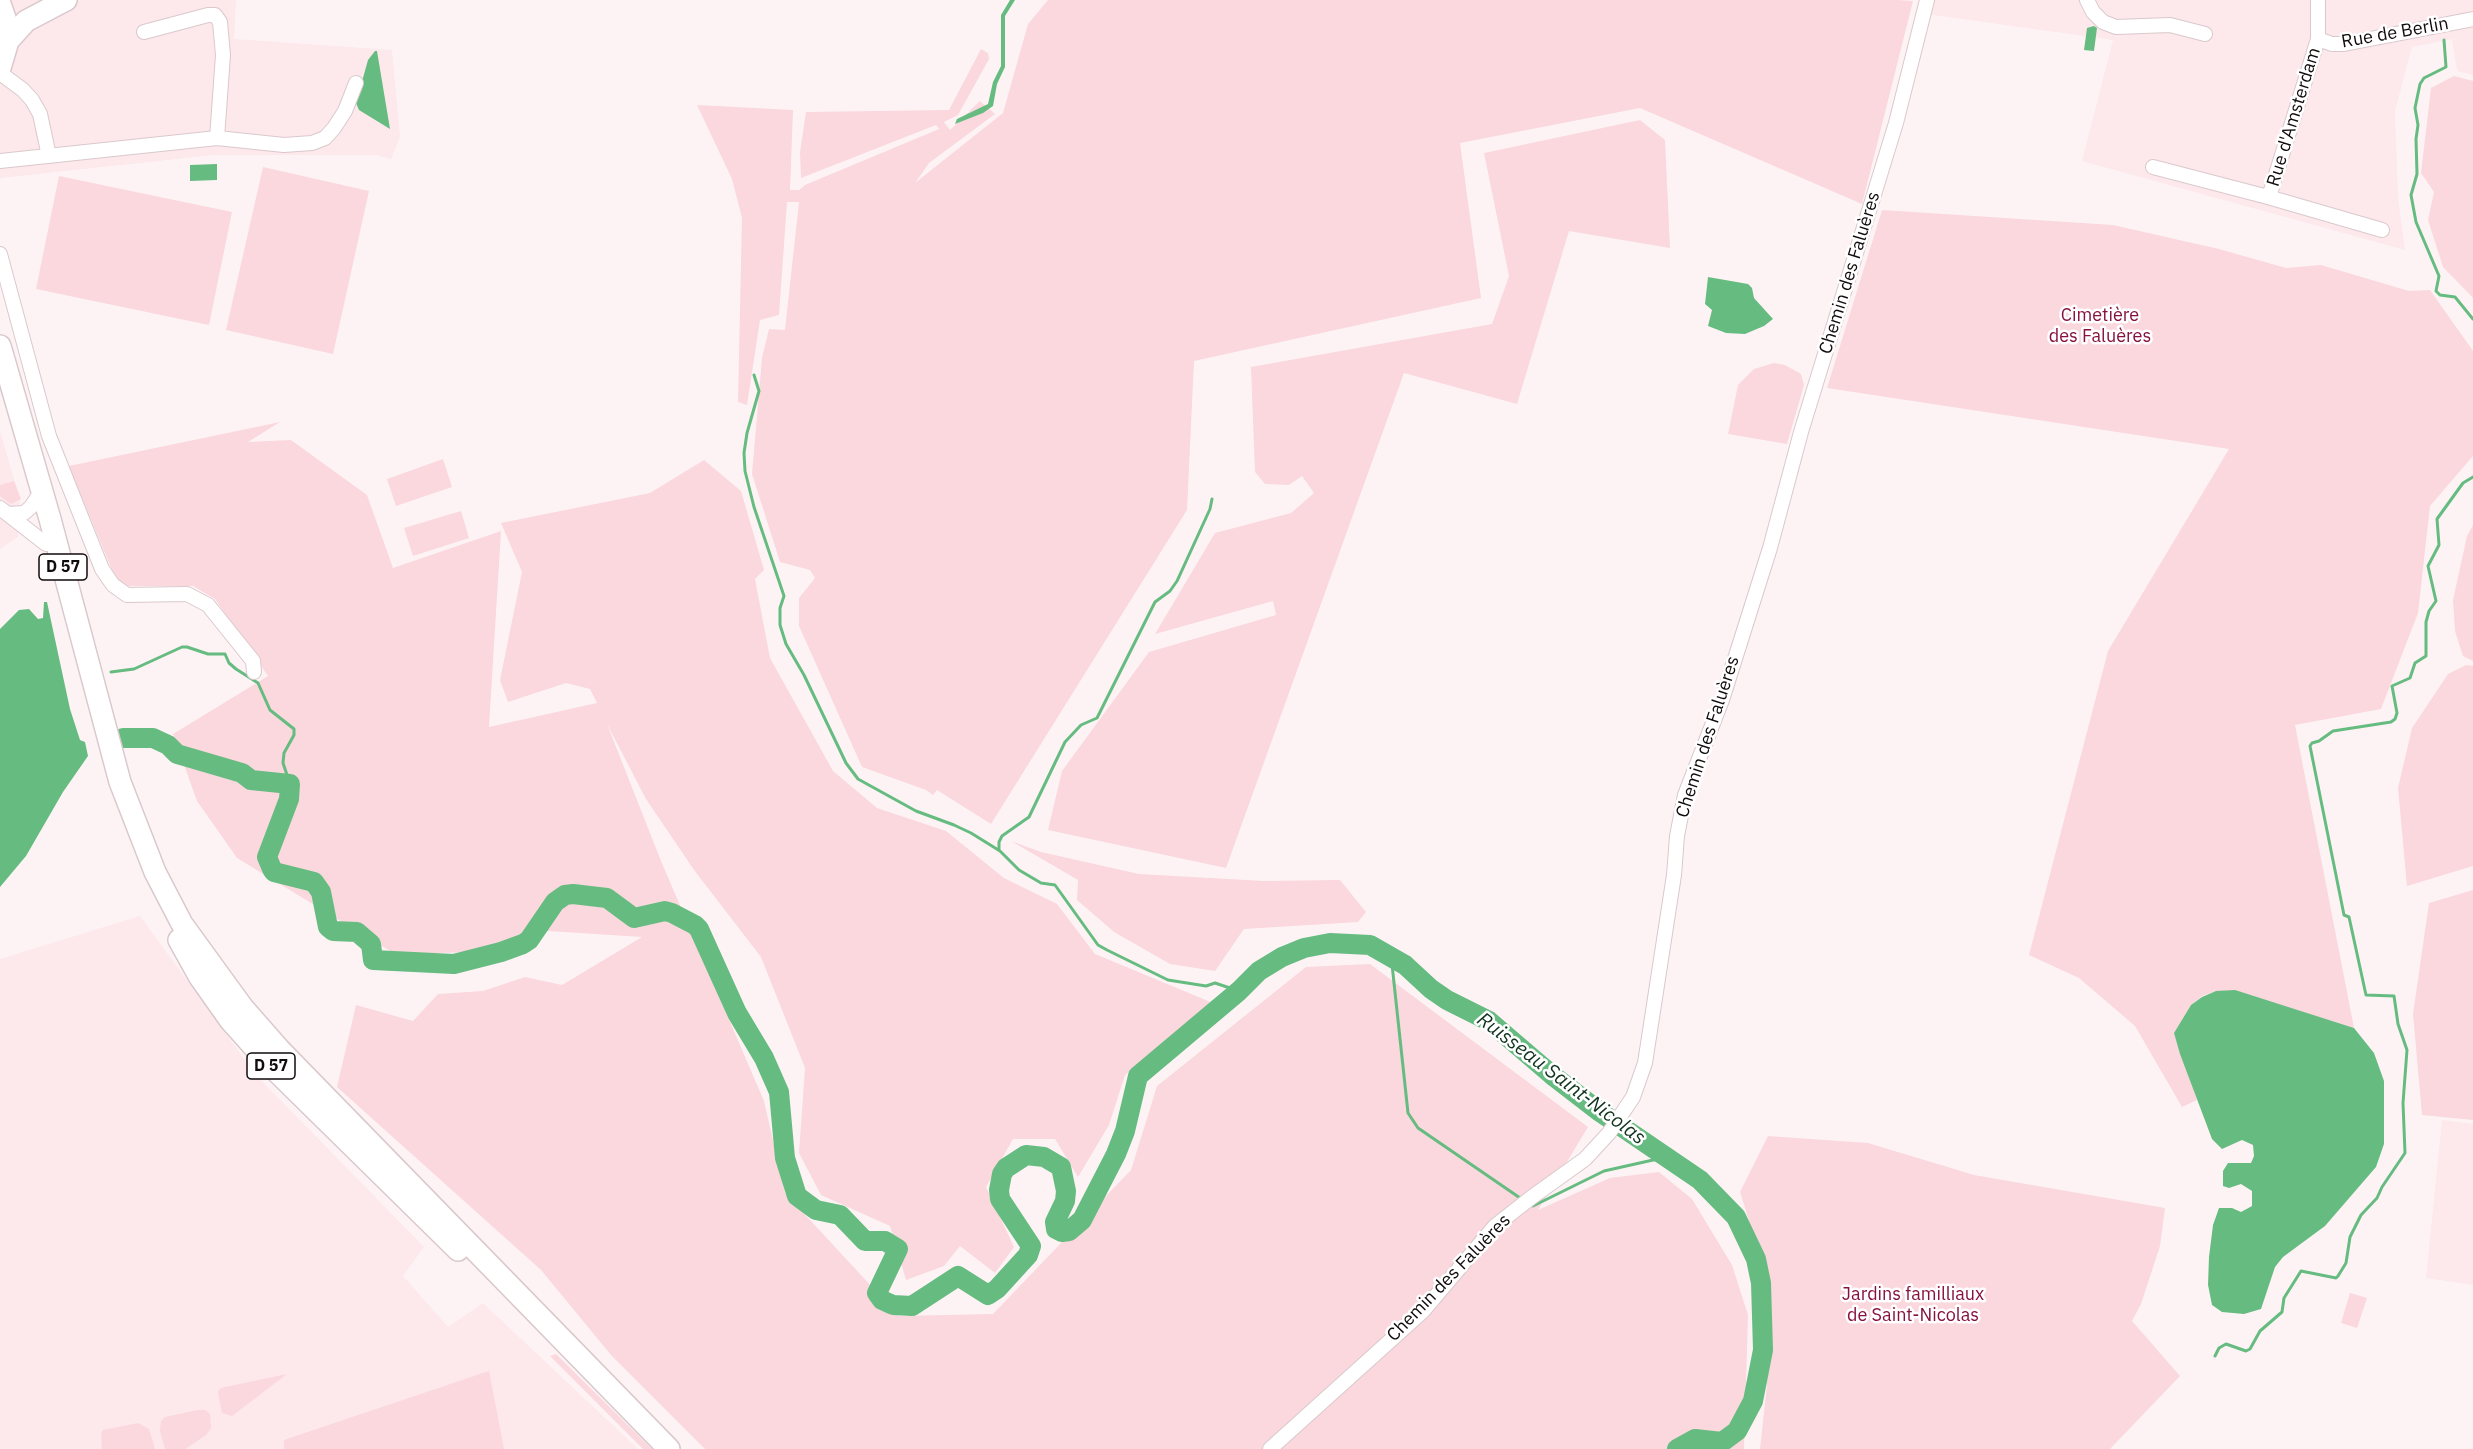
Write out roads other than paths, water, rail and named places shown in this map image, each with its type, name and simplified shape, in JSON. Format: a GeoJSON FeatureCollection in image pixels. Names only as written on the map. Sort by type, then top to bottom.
{"type":"FeatureCollection","features":[{"type":"Feature","properties":{"kind":"main road"},"geometry":{"type":"LineString","coordinates":[[8,41],[26,21],[66,0]]}},
{"type":"Feature","properties":{"kind":"main road"},"geometry":{"type":"LineString","coordinates":[[0,4],[7,24],[8,41],[0,68]]}},
{"type":"Feature","properties":{"kind":"main road","name":"D 57"},"geometry":{"type":"LineString","coordinates":[[0,346],[73,650],[123,824],[143,874],[199,976],[230,1020],[272,1067],[436,1230],[608,1389],[669,1449]]}},
{"type":"Feature","properties":{"kind":"main road","name":"D 57"},"geometry":{"type":"LineString","coordinates":[[0,378],[37,494],[120,782],[155,872],[182,924],[243,1008],[279,1049],[448,1221],[608,1389]]}},
{"type":"Feature","properties":{"kind":"street","name":"Chemin des Faluères"},"geometry":{"type":"LineString","coordinates":[[1270,1449],[1423,1311],[1495,1226],[1585,1159],[1609,1133],[1633,1097],[1645,1063],[1674,875],[1677,836],[1685,795],[1722,700],[1770,548],[1801,432],[1896,123],[1927,0]]}},
{"type":"Feature","properties":{"kind":"street"},"geometry":{"type":"LineString","coordinates":[[2087,0],[2098,17],[2116,27],[2170,26],[2205,34]]}},
{"type":"Feature","properties":{"kind":"street","name":"Rue d'Amsterdam"},"geometry":{"type":"LineString","coordinates":[[2269,197],[2318,39],[2318,0]]}},
{"type":"Feature","properties":{"kind":"street"},"geometry":{"type":"LineString","coordinates":[[144,32],[207,15],[215,15],[220,22],[223,55],[217,138]]}},
{"type":"Feature","properties":{"kind":"street","name":"Rue de Berlin"},"geometry":{"type":"LineString","coordinates":[[2318,39],[2332,44],[2344,44],[2473,19]]}},
{"type":"Feature","properties":{"kind":"street"},"geometry":{"type":"LineString","coordinates":[[0,73],[23,90],[32,100],[40,114],[49,156]]}},
{"type":"Feature","properties":{"kind":"street"},"geometry":{"type":"LineString","coordinates":[[0,161],[113,151],[217,138],[284,145],[312,142],[325,138],[345,111],[356,83]]}},
{"type":"Feature","properties":{"kind":"street"},"geometry":{"type":"LineString","coordinates":[[2153,167],[2269,197],[2382,230]]}},
{"type":"Feature","properties":{"kind":"street"},"geometry":{"type":"LineString","coordinates":[[0,254],[49,436],[102,569],[112,585],[127,595],[188,594],[208,605],[253,662],[254,672]]}},
{"type":"Feature","properties":{"kind":"street"},"geometry":{"type":"LineString","coordinates":[[4,511],[24,513],[37,494]]}},
{"type":"Feature","properties":{"kind":"street"},"geometry":{"type":"LineString","coordinates":[[4,511],[46,544]]}},
{"type":"Feature","properties":{"kind":"waterway"},"geometry":{"type":"LineString","coordinates":[[2444,40],[2446,67],[2424,78],[2420,84],[2415,108],[2418,125],[2417,174],[2411,195],[2416,222],[2439,276],[2436,291],[2440,295],[2455,297],[2473,319]]}},
{"type":"Feature","properties":{"kind":"waterway"},"geometry":{"type":"LineString","coordinates":[[754,375],[759,391],[747,433],[744,453],[745,471],[754,507],[784,596],[780,608],[780,625],[786,644],[804,675],[846,763],[858,779],[916,811],[971,833],[1000,851],[1019,870],[1041,883],[1055,885],[1098,945],[1168,980],[1206,986],[1215,983],[1239,991]]}},
{"type":"Feature","properties":{"kind":"waterway"},"geometry":{"type":"LineString","coordinates":[[2215,1356],[2219,1348],[2226,1344],[2246,1351],[2250,1349],[2260,1331],[2282,1312],[2284,1298],[2301,1271],[2336,1278],[2338,1276],[2346,1263],[2350,1237],[2361,1215],[2377,1198],[2405,1153],[2403,1103],[2407,1050],[2398,1024],[2394,996],[2366,995],[2349,917],[2344,915],[2310,746],[2333,731],[2391,722],[2395,719],[2397,713],[2392,686],[2410,678],[2415,663],[2426,656],[2426,622],[2429,611],[2436,601],[2428,566],[2439,545],[2437,519],[2463,483],[2473,477]]}},
{"type":"Feature","properties":{"kind":"waterway"},"geometry":{"type":"LineString","coordinates":[[999,849],[1002,836],[1029,817],[1065,742],[1081,725],[1097,718],[1155,602],[1170,591],[1177,581],[1210,509],[1212,499]]}},
{"type":"Feature","properties":{"kind":"waterway"},"geometry":{"type":"LineString","coordinates":[[111,672],[134,669],[182,647],[208,654],[225,654],[229,663],[258,683],[270,710],[294,729],[294,735],[284,753],[283,763],[290,784]]}},
{"type":"Feature","properties":{"kind":"waterway","name":"Ruisseau Saint-Nicolas"},"geometry":{"type":"LineString","coordinates":[[123,738],[153,738],[168,745],[177,754],[242,773],[251,780],[290,784],[289,799],[267,857],[272,869],[274,872],[314,882],[321,892],[328,927],[333,931],[357,932],[371,944],[373,960],[454,964],[501,952],[529,940],[555,902],[565,895],[573,894],[607,898],[634,918],[665,911],[695,925],[699,929],[737,1013],[764,1058],[779,1092],[785,1158],[797,1196],[816,1210],[840,1215],[865,1241],[885,1241],[898,1249],[877,1293],[882,1300],[893,1305],[912,1306],[958,1276],[988,1295],[997,1289],[1028,1255],[1031,1246],[1000,1199],[1002,1174],[1006,1168],[1026,1155],[1044,1157],[1061,1167],[1066,1191],[1065,1201],[1055,1222],[1056,1229],[1062,1232],[1069,1231],[1082,1220],[1116,1154],[1125,1131],[1138,1076],[1239,991],[1259,971],[1282,957],[1304,948],[1330,943],[1370,945],[1405,965],[1447,1000],[1489,1021],[1552,1075],[1600,1112],[1700,1180],[1736,1217],[1756,1259],[1761,1283],[1763,1350],[1753,1401],[1737,1431],[1722,1442],[1695,1439],[1677,1449]]}},
{"type":"Feature","properties":{"kind":"waterway"},"geometry":{"type":"LineString","coordinates":[[1391,955],[1408,1113],[1418,1128],[1523,1200]]}},
{"type":"Feature","properties":{"kind":"waterway"},"geometry":{"type":"LineString","coordinates":[[1529,1204],[1533,1206],[1604,1171],[1653,1160],[1670,1160]]}},
{"type":"Feature","properties":{"kind":"park label","name":"Cimetière des Faluères"},"geometry":{"type":"Point","coordinates":[2100,326]}},
{"type":"Feature","properties":{"kind":"park label","name":"Jardins familliaux de Saint-Nicolas"},"geometry":{"type":"Point","coordinates":[1913,1305]}}]}
